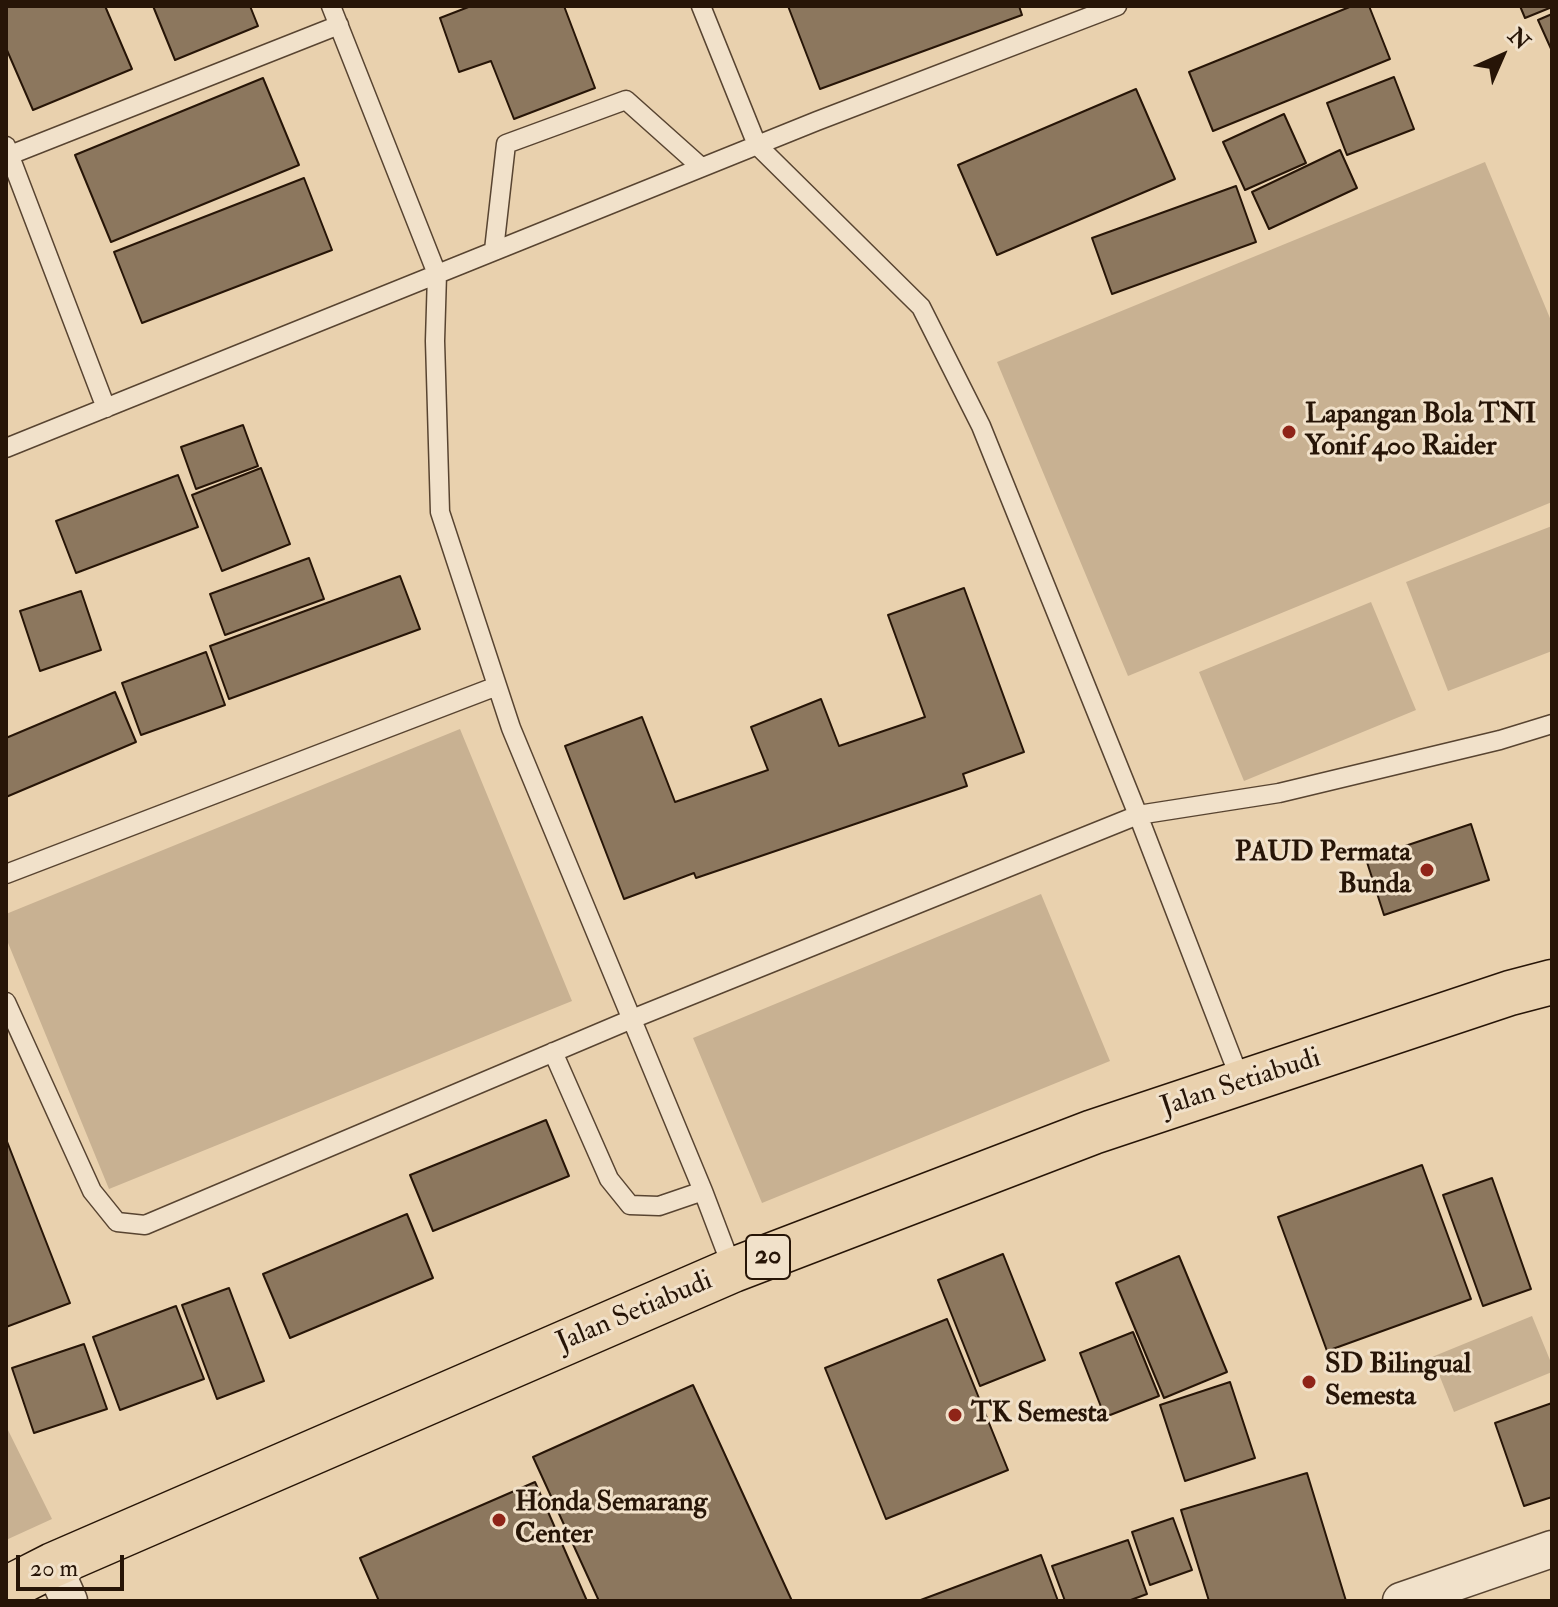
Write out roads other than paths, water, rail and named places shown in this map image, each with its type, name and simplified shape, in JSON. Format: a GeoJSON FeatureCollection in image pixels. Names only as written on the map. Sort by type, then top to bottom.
{"type":"FeatureCollection","features":[{"type":"Feature","properties":{"kind":"highway","name":"Jalan Setiabudi"},"geometry":{"type":"LineString","coordinates":[[6,1589],[61,1583],[733,1270],[1093,1132],[1510,993],[1552,982]]}},
{"type":"Feature","properties":{"kind":"street"},"geometry":{"type":"LineString","coordinates":[[1401,1601],[1552,1549]]}},
{"type":"Feature","properties":{"kind":"lane"},"geometry":{"type":"LineString","coordinates":[[331,6],[437,274],[435,341],[440,512],[511,728],[733,1270]]}},
{"type":"Feature","properties":{"kind":"lane"},"geometry":{"type":"LineString","coordinates":[[701,6],[757,145],[921,307],[981,426],[1138,815],[1242,1084]]}},
{"type":"Feature","properties":{"kind":"lane"},"geometry":{"type":"LineString","coordinates":[[6,448],[701,167],[1096,10],[1117,6]]}},
{"type":"Feature","properties":{"kind":"lane"},"geometry":{"type":"LineString","coordinates":[[106,408],[8,150],[339,25]]}},
{"type":"Feature","properties":{"kind":"lane"},"geometry":{"type":"LineString","coordinates":[[494,250],[506,144],[626,100],[701,167]]}},
{"type":"Feature","properties":{"kind":"lane"},"geometry":{"type":"LineString","coordinates":[[6,874],[497,686]]}},
{"type":"Feature","properties":{"kind":"lane"},"geometry":{"type":"LineString","coordinates":[[6,1002],[92,1191],[117,1222],[145,1225],[632,1019],[1138,815],[1279,793],[1500,740],[1552,724]]}},
{"type":"Feature","properties":{"kind":"lane"},"geometry":{"type":"LineString","coordinates":[[553,1052],[609,1179],[630,1205],[659,1206],[703,1191]]}},
{"type":"Feature","properties":{"kind":"place","name":"Lapangan Bola TNI Yonif 400 Raider"},"geometry":{"type":"Point","coordinates":[1289,432]}},
{"type":"Feature","properties":{"kind":"place","name":"PAUD Permata Bunda"},"geometry":{"type":"Point","coordinates":[1427,870]}},
{"type":"Feature","properties":{"kind":"place","name":"SD Bilingual Semesta"},"geometry":{"type":"Point","coordinates":[1309,1382]}},
{"type":"Feature","properties":{"kind":"place","name":"TK Semesta"},"geometry":{"type":"Point","coordinates":[955,1415]}},
{"type":"Feature","properties":{"kind":"place","name":"Honda Semarang Center"},"geometry":{"type":"Point","coordinates":[499,1520]}}]}
